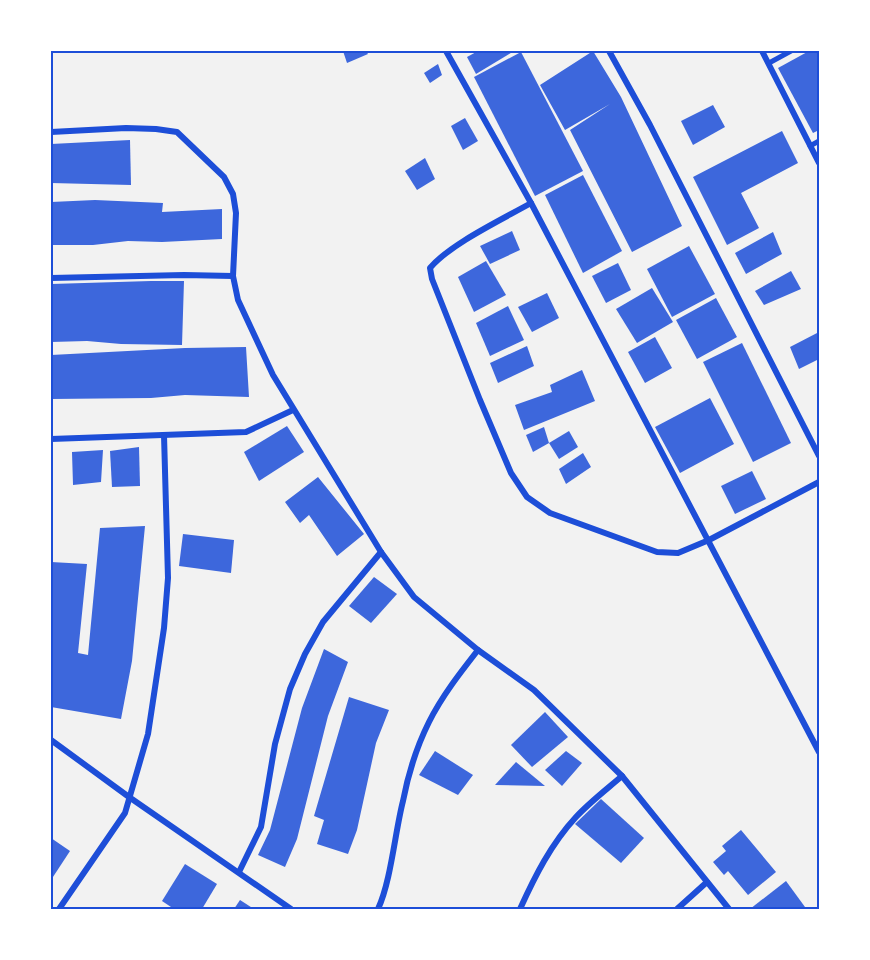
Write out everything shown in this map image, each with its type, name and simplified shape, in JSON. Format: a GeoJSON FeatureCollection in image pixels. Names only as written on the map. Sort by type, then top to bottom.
{"type":"FeatureCollection","features":[{"type":"Feature","properties":{"kind":"street"},"geometry":{"type":"LineString","coordinates":[[446,51],[531,203],[819,752]]}},
{"type":"Feature","properties":{"kind":"street"},"geometry":{"type":"LineString","coordinates":[[609,51],[819,456]]}},
{"type":"Feature","properties":{"kind":"street"},"geometry":{"type":"LineString","coordinates":[[762,51],[819,163]]}},
{"type":"Feature","properties":{"kind":"street"},"geometry":{"type":"LineString","coordinates":[[769,63],[791,51]]}},
{"type":"Feature","properties":{"kind":"street"},"geometry":{"type":"LineString","coordinates":[[51,132],[126,128],[177,132],[224,177],[233,194],[236,213],[232,276],[238,300],[293,410],[381,552],[414,597],[478,650],[534,690],[622,776],[729,909]]}},
{"type":"Feature","properties":{"kind":"street"},"geometry":{"type":"LineString","coordinates":[[810,146],[819,141]]}},
{"type":"Feature","properties":{"kind":"street"},"geometry":{"type":"LineString","coordinates":[[531,203],[460,244],[438,259],[430,268],[432,279],[471,378],[511,473],[527,497],[550,513],[657,552],[678,553],[709,540],[819,482]]}},
{"type":"Feature","properties":{"kind":"street"},"geometry":{"type":"LineString","coordinates":[[51,278],[232,276]]}},
{"type":"Feature","properties":{"kind":"street"},"geometry":{"type":"LineString","coordinates":[[51,439],[246,432],[293,410]]}},
{"type":"Feature","properties":{"kind":"street"},"geometry":{"type":"LineString","coordinates":[[59,909],[125,813],[148,734],[164,628],[168,578],[164,435]]}},
{"type":"Feature","properties":{"kind":"street"},"geometry":{"type":"LineString","coordinates":[[239,872],[261,827],[275,744],[290,689],[305,654],[323,622],[381,552]]}},
{"type":"Feature","properties":{"kind":"street"},"geometry":{"type":"LineString","coordinates":[[378,909],[389,871],[403,799],[417,752],[428,724],[441,701],[478,650]]}},
{"type":"Feature","properties":{"kind":"street"},"geometry":{"type":"LineString","coordinates":[[51,740],[291,909]]}},
{"type":"Feature","properties":{"kind":"street"},"geometry":{"type":"LineString","coordinates":[[520,909],[536,873],[556,842],[578,815],[622,776]]}},
{"type":"Feature","properties":{"kind":"street"},"geometry":{"type":"LineString","coordinates":[[677,909],[707,882]]}},
{"type":"Feature","properties":{"kind":"building"},"geometry":{"type":"Polygon","coordinates":[[[343,51],[366,51],[368,54],[347,63],[343,51]]]}},
{"type":"Feature","properties":{"kind":"building"},"geometry":{"type":"Polygon","coordinates":[[[478,51],[514,51],[476,74],[467,57],[478,51]]]}},
{"type":"Feature","properties":{"kind":"building"},"geometry":{"type":"Polygon","coordinates":[[[593,51],[621,97],[682,226],[632,252],[570,130],[610,104],[565,130],[540,85],[593,51]]]}},
{"type":"Feature","properties":{"kind":"building"},"geometry":{"type":"Polygon","coordinates":[[[809,51],[819,51],[819,130],[813,133],[778,68],[809,51]]]}},
{"type":"Feature","properties":{"kind":"building"},"geometry":{"type":"Polygon","coordinates":[[[521,52],[583,171],[535,196],[474,77],[521,52]]]}},
{"type":"Feature","properties":{"kind":"building"},"geometry":{"type":"Polygon","coordinates":[[[438,64],[442,75],[430,83],[424,73],[438,64]]]}},
{"type":"Feature","properties":{"kind":"building"},"geometry":{"type":"Polygon","coordinates":[[[713,105],[725,127],[693,145],[681,121],[713,105]]]}},
{"type":"Feature","properties":{"kind":"building"},"geometry":{"type":"Polygon","coordinates":[[[465,118],[478,141],[463,150],[451,126],[465,118]]]}},
{"type":"Feature","properties":{"kind":"building"},"geometry":{"type":"Polygon","coordinates":[[[782,131],[798,163],[741,193],[759,228],[727,245],[693,177],[782,131]]]}},
{"type":"Feature","properties":{"kind":"building"},"geometry":{"type":"Polygon","coordinates":[[[130,140],[131,185],[51,183],[51,144],[130,140]]]}},
{"type":"Feature","properties":{"kind":"building"},"geometry":{"type":"Polygon","coordinates":[[[425,158],[435,179],[417,190],[405,171],[425,158]]]}},
{"type":"Feature","properties":{"kind":"building"},"geometry":{"type":"Polygon","coordinates":[[[583,175],[622,251],[583,273],[545,195],[583,175]]]}},
{"type":"Feature","properties":{"kind":"building"},"geometry":{"type":"Polygon","coordinates":[[[95,200],[163,203],[162,212],[222,209],[222,239],[51,245],[51,202],[95,200]]]}},
{"type":"Feature","properties":{"kind":"building"},"geometry":{"type":"Polygon","coordinates":[[[512,231],[520,250],[490,264],[480,246],[512,231]]]}},
{"type":"Feature","properties":{"kind":"building"},"geometry":{"type":"Polygon","coordinates":[[[773,232],[782,254],[746,274],[735,253],[773,232]]]}},
{"type":"Feature","properties":{"kind":"building"},"geometry":{"type":"Polygon","coordinates":[[[689,246],[715,294],[672,317],[647,269],[689,246]]]}},
{"type":"Feature","properties":{"kind":"building"},"geometry":{"type":"Polygon","coordinates":[[[486,261],[506,295],[474,312],[458,277],[486,261]]]}},
{"type":"Feature","properties":{"kind":"building"},"geometry":{"type":"Polygon","coordinates":[[[618,263],[631,290],[606,303],[592,276],[618,263]]]}},
{"type":"Feature","properties":{"kind":"building"},"geometry":{"type":"Polygon","coordinates":[[[791,271],[801,289],[764,305],[755,291],[791,271]]]}},
{"type":"Feature","properties":{"kind":"building"},"geometry":{"type":"Polygon","coordinates":[[[184,281],[182,345],[87,341],[51,342],[51,284],[184,281]]]}},
{"type":"Feature","properties":{"kind":"building"},"geometry":{"type":"Polygon","coordinates":[[[652,288],[673,322],[637,343],[616,309],[652,288]]]}},
{"type":"Feature","properties":{"kind":"building"},"geometry":{"type":"Polygon","coordinates":[[[547,293],[559,318],[532,332],[518,307],[547,293]]]}},
{"type":"Feature","properties":{"kind":"building"},"geometry":{"type":"Polygon","coordinates":[[[716,298],[737,337],[697,359],[676,320],[716,298]]]}},
{"type":"Feature","properties":{"kind":"building"},"geometry":{"type":"Polygon","coordinates":[[[508,306],[524,340],[490,356],[476,323],[508,306]]]}},
{"type":"Feature","properties":{"kind":"building"},"geometry":{"type":"Polygon","coordinates":[[[819,332],[819,359],[799,369],[790,347],[819,332]]]}},
{"type":"Feature","properties":{"kind":"building"},"geometry":{"type":"Polygon","coordinates":[[[655,337],[672,368],[645,383],[628,352],[655,337]]]}},
{"type":"Feature","properties":{"kind":"building"},"geometry":{"type":"Polygon","coordinates":[[[742,343],[791,443],[753,462],[703,362],[742,343]]]}},
{"type":"Feature","properties":{"kind":"building"},"geometry":{"type":"Polygon","coordinates":[[[527,346],[534,366],[498,383],[490,363],[527,346]]]}},
{"type":"Feature","properties":{"kind":"building"},"geometry":{"type":"Polygon","coordinates":[[[246,347],[249,397],[185,395],[151,398],[51,399],[51,355],[246,347]]]}},
{"type":"Feature","properties":{"kind":"building"},"geometry":{"type":"Polygon","coordinates":[[[582,370],[595,401],[524,430],[515,405],[552,392],[550,385],[582,370]]]}},
{"type":"Feature","properties":{"kind":"building"},"geometry":{"type":"Polygon","coordinates":[[[710,398],[734,444],[680,473],[655,427],[710,398]]]}},
{"type":"Feature","properties":{"kind":"building"},"geometry":{"type":"Polygon","coordinates":[[[287,426],[304,452],[259,481],[244,452],[287,426]]]}},
{"type":"Feature","properties":{"kind":"building"},"geometry":{"type":"Polygon","coordinates":[[[544,427],[549,443],[533,452],[526,435],[544,427]]]}},
{"type":"Feature","properties":{"kind":"building"},"geometry":{"type":"Polygon","coordinates":[[[569,431],[578,447],[559,459],[549,443],[569,431]]]}},
{"type":"Feature","properties":{"kind":"building"},"geometry":{"type":"Polygon","coordinates":[[[139,447],[140,486],[112,487],[110,451],[139,447]]]}},
{"type":"Feature","properties":{"kind":"building"},"geometry":{"type":"Polygon","coordinates":[[[103,450],[101,482],[73,485],[72,452],[103,450]]]}},
{"type":"Feature","properties":{"kind":"building"},"geometry":{"type":"Polygon","coordinates":[[[583,453],[591,467],[566,484],[559,469],[583,453]]]}},
{"type":"Feature","properties":{"kind":"building"},"geometry":{"type":"Polygon","coordinates":[[[752,471],[766,499],[735,514],[721,486],[752,471]]]}},
{"type":"Feature","properties":{"kind":"building"},"geometry":{"type":"Polygon","coordinates":[[[318,477],[364,534],[337,556],[309,515],[300,523],[285,502],[318,477]]]}},
{"type":"Feature","properties":{"kind":"building"},"geometry":{"type":"Polygon","coordinates":[[[145,526],[132,661],[121,719],[51,707],[51,562],[87,564],[78,653],[88,655],[100,528],[145,526]]]}},
{"type":"Feature","properties":{"kind":"building"},"geometry":{"type":"Polygon","coordinates":[[[183,534],[234,540],[231,573],[179,566],[183,534]]]}},
{"type":"Feature","properties":{"kind":"building"},"geometry":{"type":"Polygon","coordinates":[[[374,577],[397,594],[371,623],[349,606],[374,577]]]}},
{"type":"Feature","properties":{"kind":"building"},"geometry":{"type":"Polygon","coordinates":[[[324,649],[348,662],[328,716],[297,839],[285,867],[258,855],[270,830],[302,708],[324,649]]]}},
{"type":"Feature","properties":{"kind":"building"},"geometry":{"type":"Polygon","coordinates":[[[349,697],[389,710],[376,743],[357,830],[348,854],[317,844],[324,820],[314,816],[349,697]]]}},
{"type":"Feature","properties":{"kind":"building"},"geometry":{"type":"Polygon","coordinates":[[[545,712],[568,737],[532,767],[511,745],[545,712]]]}},
{"type":"Feature","properties":{"kind":"building"},"geometry":{"type":"Polygon","coordinates":[[[435,751],[473,775],[458,795],[419,775],[435,751]]]}},
{"type":"Feature","properties":{"kind":"building"},"geometry":{"type":"Polygon","coordinates":[[[566,751],[582,763],[562,786],[545,770],[566,751]]]}},
{"type":"Feature","properties":{"kind":"building"},"geometry":{"type":"Polygon","coordinates":[[[516,762],[545,786],[495,785],[516,762]]]}},
{"type":"Feature","properties":{"kind":"building"},"geometry":{"type":"Polygon","coordinates":[[[601,799],[644,838],[621,863],[575,824],[601,799]]]}},
{"type":"Feature","properties":{"kind":"building"},"geometry":{"type":"Polygon","coordinates":[[[741,830],[776,872],[748,895],[728,871],[724,875],[713,862],[726,851],[722,846],[741,830]]]}},
{"type":"Feature","properties":{"kind":"building"},"geometry":{"type":"Polygon","coordinates":[[[51,838],[70,851],[51,880],[51,838]]]}},
{"type":"Feature","properties":{"kind":"building"},"geometry":{"type":"Polygon","coordinates":[[[185,864],[217,884],[202,909],[174,909],[162,901],[185,864]]]}},
{"type":"Feature","properties":{"kind":"building"},"geometry":{"type":"Polygon","coordinates":[[[786,881],[805,907],[802,909],[750,909],[786,881]]]}},
{"type":"Feature","properties":{"kind":"building"},"geometry":{"type":"Polygon","coordinates":[[[240,900],[254,909],[234,909],[240,900]]]}}]}
